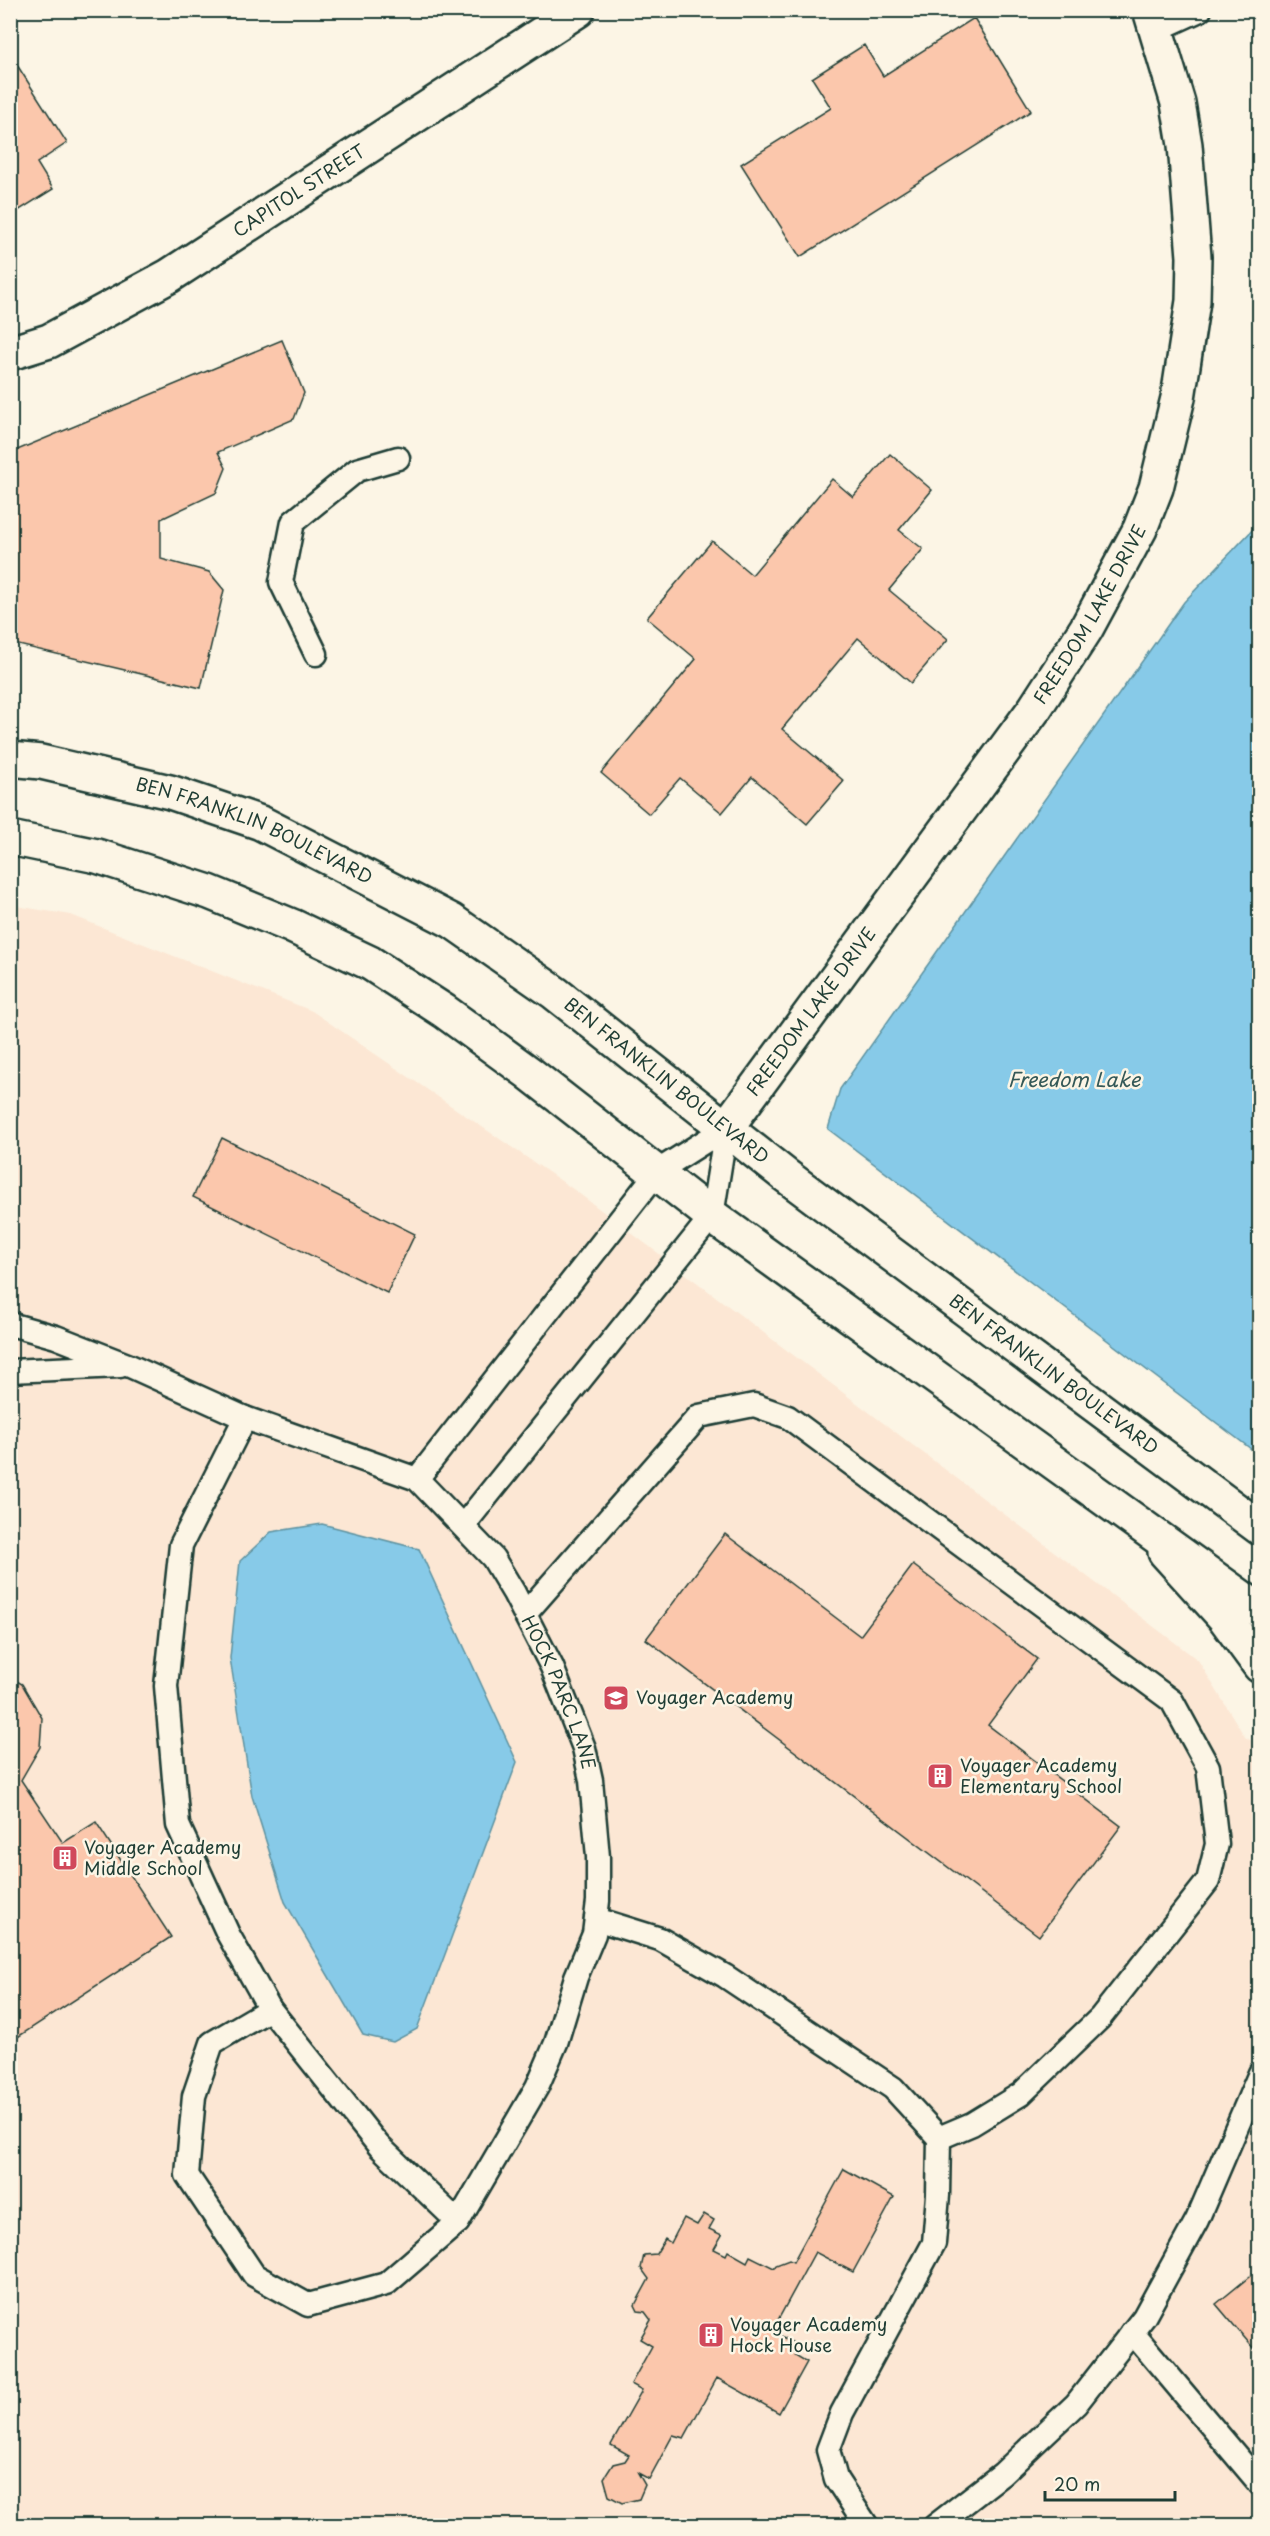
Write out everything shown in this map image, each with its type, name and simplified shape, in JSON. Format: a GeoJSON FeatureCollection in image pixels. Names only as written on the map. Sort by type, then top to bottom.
{"type":"FeatureCollection","features":[{"type":"Feature","properties":{"kind":"street","name":"CAPITOL STREET"},"geometry":{"type":"LineString","coordinates":[[10,353],[49,341],[169,276],[578,10]]}},
{"type":"Feature","properties":{"kind":"street","name":"FREEDOM LAKE DRIVE"},"geometry":{"type":"LineString","coordinates":[[726,1128],[1035,708],[1086,629],[1140,529],[1156,488],[1188,348],[1193,301],[1194,257],[1185,144],[1178,103],[1153,20]]}},
{"type":"Feature","properties":{"kind":"street","name":"BEN FRANKLIN BOULEVARD"},"geometry":{"type":"LineString","coordinates":[[10,759],[41,762],[170,792],[261,823],[452,921],[555,993],[784,1175],[1260,1528]]}},
{"type":"Feature","properties":{"kind":"street"},"geometry":{"type":"LineString","coordinates":[[10,838],[96,856],[209,892],[292,926],[370,963],[444,1011],[658,1171],[712,1216],[1148,1533],[1260,1611]]}},
{"type":"Feature","properties":{"kind":"street"},"geometry":{"type":"LineString","coordinates":[[1148,1533],[1224,1617],[1260,1666]]}},
{"type":"Feature","properties":{"kind":"lane"},"geometry":{"type":"LineString","coordinates":[[1153,20],[1200,10]]}},
{"type":"Feature","properties":{"kind":"lane"},"geometry":{"type":"LineString","coordinates":[[316,654],[280,582],[293,522],[357,470],[398,458]]}},
{"type":"Feature","properties":{"kind":"lane"},"geometry":{"type":"LineString","coordinates":[[417,1479],[658,1171],[726,1128]]}},
{"type":"Feature","properties":{"kind":"lane"},"geometry":{"type":"LineString","coordinates":[[463,1526],[712,1216],[726,1128]]}},
{"type":"Feature","properties":{"kind":"lane","name":"HOCK PARC LANE"},"geometry":{"type":"LineString","coordinates":[[10,1324],[56,1337],[130,1366],[245,1418],[417,1479],[493,1558],[525,1614],[561,1687],[584,1748],[591,1780],[598,1857],[594,1934],[576,1977],[556,2043],[537,2086],[458,2222],[386,2284],[308,2305],[254,2275],[187,2175],[194,2096],[212,2043],[270,2008]]}},
{"type":"Feature","properties":{"kind":"lane","name":"HOCK PARC LANE"},"geometry":{"type":"LineString","coordinates":[[10,1371],[130,1366]]}},
{"type":"Feature","properties":{"kind":"lane"},"geometry":{"type":"LineString","coordinates":[[525,1614],[699,1416],[754,1405],[788,1417],[1172,1701],[1208,1767],[1217,1844],[1208,1881],[1100,2018],[1021,2094],[972,2124],[939,2138]]}},
{"type":"Feature","properties":{"kind":"lane"},"geometry":{"type":"LineString","coordinates":[[245,1418],[181,1545],[166,1686],[178,1825],[228,1934],[270,2008],[379,2146],[458,2222]]}},
{"type":"Feature","properties":{"kind":"lane"},"geometry":{"type":"LineString","coordinates":[[596,1919],[660,1939],[725,1976],[893,2088],[939,2138],[934,2243],[842,2413],[828,2450],[836,2479],[867,2526]]}},
{"type":"Feature","properties":{"kind":"lane"},"geometry":{"type":"LineString","coordinates":[[935,2526],[1002,2474],[1076,2404],[1144,2317],[1197,2220],[1260,2073]]}},
{"type":"Feature","properties":{"kind":"lane"},"geometry":{"type":"LineString","coordinates":[[1132,2332],[1260,2484]]}},
{"type":"Feature","properties":{"kind":"shaded area","name":"Voyager Academy"},"geometry":{"type":"Polygon","coordinates":[[[10,905],[71,915],[312,1011],[573,1189],[1198,1660],[1245,1737],[1259,1745],[1259,2525],[11,2525],[10,905]]]}},
{"type":"Feature","properties":{"kind":"water","name":"Freedom Lake"},"geometry":{"type":"Polygon","coordinates":[[[1259,523],[1259,1455],[828,1129],[840,1089],[1184,602],[1259,523]]]}},
{"type":"Feature","properties":{"kind":"water"},"geometry":{"type":"Polygon","coordinates":[[[322,1524],[419,1549],[517,1762],[417,2029],[393,2042],[363,2035],[285,1902],[252,1796],[230,1658],[240,1561],[271,1532],[322,1524]]]}},
{"type":"Feature","properties":{"kind":"building"},"geometry":{"type":"Polygon","coordinates":[[[974,18],[1031,111],[800,257],[741,164],[831,108],[812,78],[864,45],[883,76],[974,18]]]}},
{"type":"Feature","properties":{"kind":"building"},"geometry":{"type":"Polygon","coordinates":[[[10,54],[67,143],[37,163],[53,189],[10,216],[10,54]]]}},
{"type":"Feature","properties":{"kind":"building"},"geometry":{"type":"Polygon","coordinates":[[[282,340],[304,393],[294,419],[218,452],[226,468],[216,493],[161,519],[161,559],[209,572],[224,590],[201,688],[10,643],[10,453],[282,340]]]}},
{"type":"Feature","properties":{"kind":"building"},"geometry":{"type":"Polygon","coordinates":[[[890,454],[932,490],[899,530],[923,549],[889,590],[948,639],[911,683],[858,638],[782,729],[844,781],[807,824],[752,777],[722,813],[680,778],[649,814],[601,773],[696,659],[647,618],[712,541],[752,575],[832,479],[853,497],[890,454]]]}},
{"type":"Feature","properties":{"kind":"building"},"geometry":{"type":"Polygon","coordinates":[[[222,1138],[415,1234],[387,1293],[193,1197],[222,1138]]]}},
{"type":"Feature","properties":{"kind":"building","name":"Voyager Academy Elementary School"},"geometry":{"type":"Polygon","coordinates":[[[725,1534],[860,1636],[913,1565],[1037,1659],[988,1725],[1121,1826],[1039,1936],[646,1639],[725,1534]]]}},
{"type":"Feature","properties":{"kind":"building","name":"Voyager Academy Middle School"},"geometry":{"type":"Polygon","coordinates":[[[10,1677],[22,1684],[42,1718],[40,1747],[21,1780],[63,1843],[96,1822],[171,1937],[10,2042],[10,1677]]]}},
{"type":"Feature","properties":{"kind":"building","name":"Voyager Academy Hock House"},"geometry":{"type":"Polygon","coordinates":[[[844,2169],[894,2197],[853,2272],[815,2252],[772,2331],[799,2346],[795,2355],[807,2362],[779,2413],[717,2378],[684,2438],[673,2435],[649,2479],[638,2473],[645,2485],[639,2499],[622,2503],[609,2496],[604,2478],[613,2464],[625,2461],[629,2455],[611,2445],[642,2390],[631,2384],[652,2346],[640,2339],[651,2320],[645,2312],[638,2311],[635,2305],[649,2279],[641,2268],[644,2255],[656,2254],[665,2239],[671,2243],[684,2218],[697,2225],[704,2214],[714,2220],[709,2229],[722,2235],[714,2249],[726,2255],[728,2251],[747,2262],[750,2256],[774,2268],[789,2260],[793,2262],[844,2169]]]}},
{"type":"Feature","properties":{"kind":"building"},"geometry":{"type":"Polygon","coordinates":[[[1260,2268],[1260,2356],[1216,2304],[1260,2268]]]}},
{"type":"Feature","properties":{"kind":"place","name":"Voyager Academy"},"geometry":{"type":"Point","coordinates":[616,1698]}},
{"type":"Feature","properties":{"kind":"place","name":"Voyager Academy Elementary School"},"geometry":{"type":"Point","coordinates":[940,1776]}},
{"type":"Feature","properties":{"kind":"place","name":"Voyager Academy Middle School"},"geometry":{"type":"Point","coordinates":[65,1858]}},
{"type":"Feature","properties":{"kind":"place","name":"Voyager Academy Hock House"},"geometry":{"type":"Point","coordinates":[711,2335]}}]}
